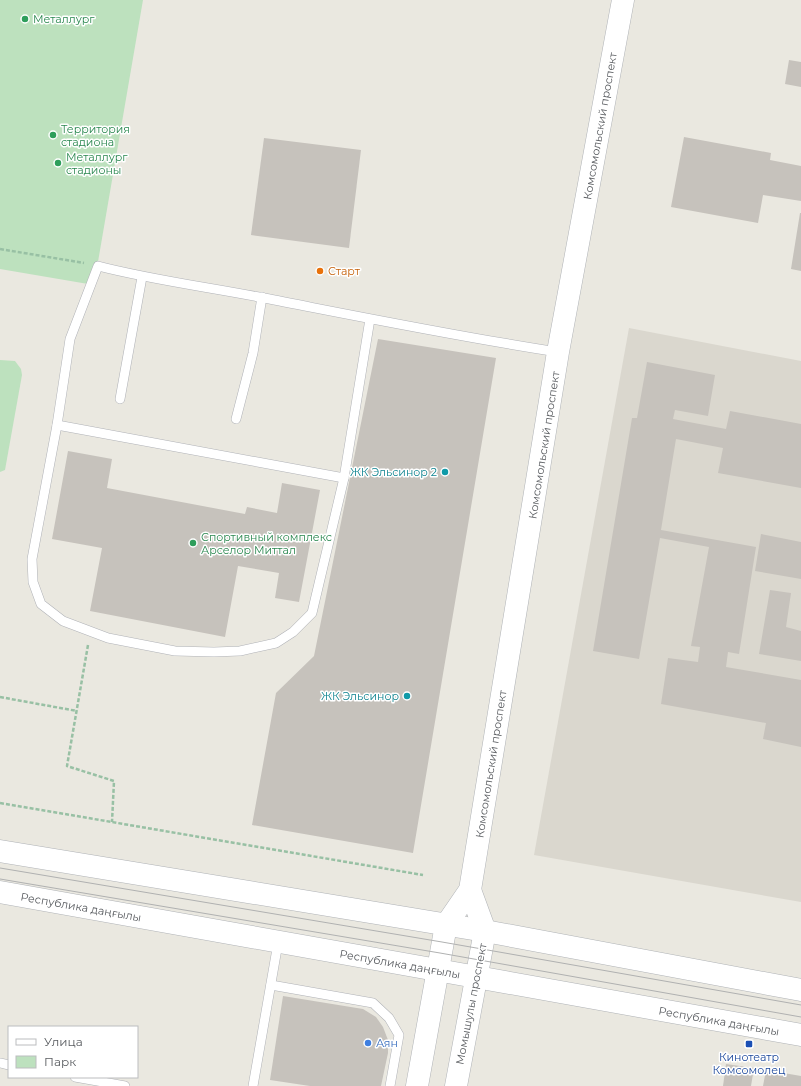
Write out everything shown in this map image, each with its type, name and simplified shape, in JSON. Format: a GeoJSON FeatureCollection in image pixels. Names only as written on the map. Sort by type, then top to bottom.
{"type":"FeatureCollection","features":[{"type":"Feature","properties":{"kind":"main road","name":"Комсомольский проспект"},"geometry":{"type":"LineString","coordinates":[[470,890],[558,352],[623,0]]}},
{"type":"Feature","properties":{"kind":"main road"},"geometry":{"type":"LineString","coordinates":[[0,851],[485,931],[801,990]]}},
{"type":"Feature","properties":{"kind":"main road"},"geometry":{"type":"LineString","coordinates":[[417,1086],[446,925],[470,890]]}},
{"type":"Feature","properties":{"kind":"main road","name":"Момышулы проспект"},"geometry":{"type":"LineString","coordinates":[[456,1086],[485,931],[470,890]]}},
{"type":"Feature","properties":{"kind":"main road","name":"Республика даңғылы"},"geometry":{"type":"LineString","coordinates":[[0,892],[278,943],[801,1035]]}},
{"type":"Feature","properties":{"kind":"lane"},"geometry":{"type":"LineString","coordinates":[[370,319],[344,478],[312,613],[294,632],[276,643],[240,651],[175,651],[108,638],[63,621],[41,604],[33,582],[32,559],[57,425],[70,339],[98,266],[142,277],[558,352]]}},
{"type":"Feature","properties":{"kind":"lane"},"geometry":{"type":"LineString","coordinates":[[120,399],[142,277]]}},
{"type":"Feature","properties":{"kind":"lane"},"geometry":{"type":"LineString","coordinates":[[236,419],[253,353],[262,298]]}},
{"type":"Feature","properties":{"kind":"lane"},"geometry":{"type":"LineString","coordinates":[[57,425],[344,478]]}},
{"type":"Feature","properties":{"kind":"lane"},"geometry":{"type":"LineString","coordinates":[[253,1086],[278,943]]}},
{"type":"Feature","properties":{"kind":"lane"},"geometry":{"type":"LineString","coordinates":[[271,985],[373,1003],[389,1018],[399,1035],[390,1086]]}},
{"type":"Feature","properties":{"kind":"lane"},"geometry":{"type":"LineString","coordinates":[[81,1078],[125,1086]]}},
{"type":"Feature","properties":{"kind":"path"},"geometry":{"type":"LineString","coordinates":[[0,249],[98,266]]}},
{"type":"Feature","properties":{"kind":"path"},"geometry":{"type":"LineString","coordinates":[[90,630],[67,766],[114,781],[112,822]]}},
{"type":"Feature","properties":{"kind":"path"},"geometry":{"type":"LineString","coordinates":[[0,698],[77,711]]}},
{"type":"Feature","properties":{"kind":"path"},"geometry":{"type":"LineString","coordinates":[[0,803],[423,875]]}},
{"type":"Feature","properties":{"kind":"shaded area"},"geometry":{"type":"Polygon","coordinates":[[[629,328],[801,361],[801,902],[534,855],[629,328]]]}},
{"type":"Feature","properties":{"kind":"green space","name":"Металлург стадионы"},"geometry":{"type":"Polygon","coordinates":[[[0,0],[143,0],[94,285],[0,269],[0,0]]]}},
{"type":"Feature","properties":{"kind":"green space"},"geometry":{"type":"Polygon","coordinates":[[[0,360],[15,361],[21,369],[22,375],[5,470],[0,472],[0,360]]]}},
{"type":"Feature","properties":{"kind":"building"},"geometry":{"type":"Polygon","coordinates":[[[789,60],[801,62],[801,87],[785,84],[789,60]]]}},
{"type":"Feature","properties":{"kind":"building"},"geometry":{"type":"Polygon","coordinates":[[[684,137],[771,153],[770,160],[801,166],[801,201],[763,195],[758,223],[671,207],[684,137]]]}},
{"type":"Feature","properties":{"kind":"building"},"geometry":{"type":"Polygon","coordinates":[[[264,138],[361,150],[349,248],[251,235],[264,138]]]}},
{"type":"Feature","properties":{"kind":"building"},"geometry":{"type":"Polygon","coordinates":[[[801,213],[801,271],[791,269],[801,213]]]}},
{"type":"Feature","properties":{"kind":"building"},"geometry":{"type":"Polygon","coordinates":[[[378,339],[496,358],[413,853],[252,825],[276,693],[314,656],[378,339]]]}},
{"type":"Feature","properties":{"kind":"building"},"geometry":{"type":"Polygon","coordinates":[[[647,362],[715,375],[708,416],[675,410],[673,419],[726,429],[730,411],[801,424],[801,488],[718,473],[723,448],[676,439],[661,530],[756,547],[739,654],[728,652],[726,667],[801,680],[801,747],[763,739],[766,723],[661,704],[668,658],[698,662],[700,647],[691,646],[709,547],[660,538],[639,659],[593,651],[632,418],[637,418],[647,362]]]}},
{"type":"Feature","properties":{"kind":"building","name":"Спортивный комплекс Арселор Миттал"},"geometry":{"type":"Polygon","coordinates":[[[68,451],[112,459],[107,488],[245,514],[247,507],[277,513],[282,483],[320,490],[299,602],[275,598],[279,573],[238,566],[225,637],[90,611],[102,548],[52,539],[68,451]]]}},
{"type":"Feature","properties":{"kind":"building"},"geometry":{"type":"Polygon","coordinates":[[[761,534],[801,542],[801,579],[755,571],[761,534]]]}},
{"type":"Feature","properties":{"kind":"building"},"geometry":{"type":"Polygon","coordinates":[[[770,590],[791,593],[786,627],[801,631],[801,661],[759,654],[770,590]]]}},
{"type":"Feature","properties":{"kind":"building"},"geometry":{"type":"Polygon","coordinates":[[[283,996],[363,1009],[376,1017],[383,1027],[388,1040],[388,1053],[381,1086],[310,1086],[270,1080],[283,996]]]}},
{"type":"Feature","properties":{"kind":"building"},"geometry":{"type":"Polygon","coordinates":[[[726,1064],[754,1068],[751,1086],[723,1086],[726,1064]]]}},
{"type":"Feature","properties":{"kind":"building"},"geometry":{"type":"Polygon","coordinates":[[[766,1070],[801,1076],[801,1086],[763,1086],[766,1070]]]}},
{"type":"Feature","properties":{"kind":"tram line"},"geometry":{"type":"LineString","coordinates":[[0,868],[442,942],[801,1005]]}},
{"type":"Feature","properties":{"kind":"tram line"},"geometry":{"type":"LineString","coordinates":[[0,879],[440,953],[801,1017]]}},
{"type":"Feature","properties":{"kind":"place","name":"Металлург"},"geometry":{"type":"Point","coordinates":[25,19]}},
{"type":"Feature","properties":{"kind":"place","name":"Территория стадиона"},"geometry":{"type":"Point","coordinates":[53,135]}},
{"type":"Feature","properties":{"kind":"place","name":"Металлург стадионы"},"geometry":{"type":"Point","coordinates":[58,163]}},
{"type":"Feature","properties":{"kind":"place","name":"Старт"},"geometry":{"type":"Point","coordinates":[320,271]}},
{"type":"Feature","properties":{"kind":"place","name":"ЖК Эльсинор 2"},"geometry":{"type":"Point","coordinates":[445,472]}},
{"type":"Feature","properties":{"kind":"place","name":"Спортивный комплекс Арселор Миттал"},"geometry":{"type":"Point","coordinates":[193,543]}},
{"type":"Feature","properties":{"kind":"place","name":"ЖК Эльсинор"},"geometry":{"type":"Point","coordinates":[407,696]}},
{"type":"Feature","properties":{"kind":"place","name":"Аян"},"geometry":{"type":"Point","coordinates":[368,1043]}},
{"type":"Feature","properties":{"kind":"place","name":"Кинотеатр Комсомолец"},"geometry":{"type":"Point","coordinates":[749,1044]}}]}
